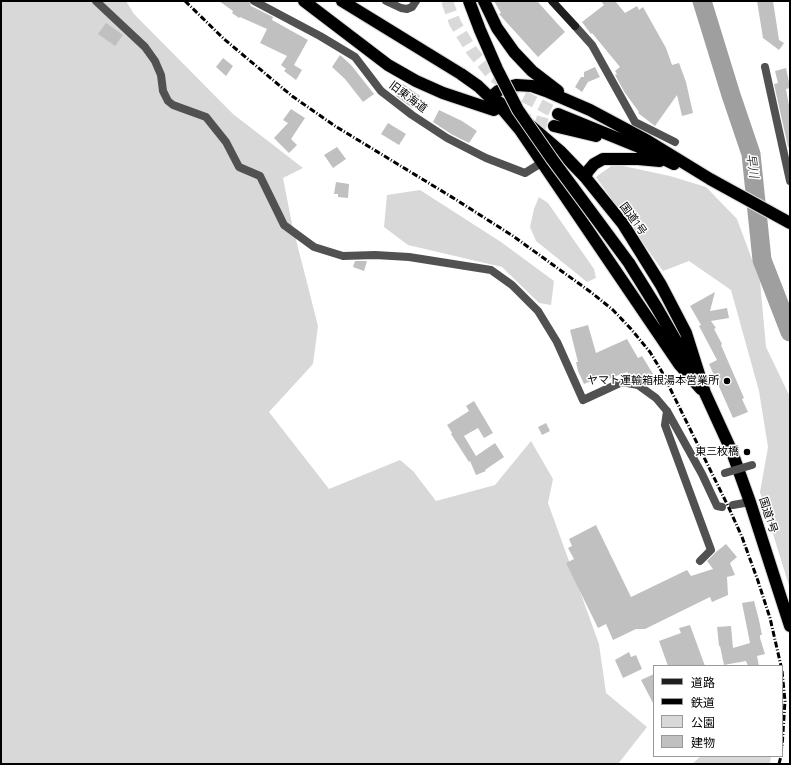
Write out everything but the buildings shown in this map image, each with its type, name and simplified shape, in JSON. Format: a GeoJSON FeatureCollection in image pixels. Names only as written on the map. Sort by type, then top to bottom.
{"type":"FeatureCollection","features":[{"type":"Feature","properties":{"kind":"highway"},"geometry":{"type":"LineString","coordinates":[[304,1],[388,64],[416,81],[443,93],[494,110]]}},
{"type":"Feature","properties":{"kind":"highway","name":"国道1号"},"geometry":{"type":"LineString","coordinates":[[342,1],[460,74],[490,97],[517,114],[560,151],[585,178],[622,224],[662,285],[686,333],[705,393],[732,452],[750,502],[790,626]]}},
{"type":"Feature","properties":{"kind":"highway"},"geometry":{"type":"LineString","coordinates":[[469,1],[497,69],[518,110],[552,159],[629,263],[668,327],[705,393]]}},
{"type":"Feature","properties":{"kind":"highway"},"geometry":{"type":"LineString","coordinates":[[484,1],[497,28],[514,52],[532,71],[550,86],[590,110],[648,141],[710,179],[790,223]]}},
{"type":"Feature","properties":{"kind":"highway"},"geometry":{"type":"LineString","coordinates":[[490,97],[507,87],[516,85],[532,86],[590,110]]}},
{"type":"Feature","properties":{"kind":"highway","name":"国道1号"},"geometry":{"type":"LineString","coordinates":[[490,97],[520,130],[679,364],[705,393]]}},
{"type":"Feature","properties":{"kind":"highway"},"geometry":{"type":"LineString","coordinates":[[558,114],[710,179]]}},
{"type":"Feature","properties":{"kind":"highway"},"geometry":{"type":"LineString","coordinates":[[554,126],[622,141]]}},
{"type":"Feature","properties":{"kind":"highway"},"geometry":{"type":"LineString","coordinates":[[585,178],[588,171],[594,164],[603,160],[638,158],[669,162]]}},
{"type":"Feature","properties":{"kind":"street"},"geometry":{"type":"LineString","coordinates":[[96,1],[145,47],[155,61],[161,75],[163,91],[168,101],[173,105],[206,117],[226,142],[239,167],[260,176],[284,225],[314,247],[343,256],[375,255],[409,257],[491,270],[512,285],[538,311],[557,342],[583,400],[622,382],[638,385],[656,398],[667,410],[702,474],[717,506],[722,507]]}},
{"type":"Feature","properties":{"kind":"street","name":"旧東海道"},"geometry":{"type":"LineString","coordinates":[[254,1],[320,36],[355,57],[381,91],[412,115],[447,138],[486,158],[525,173],[560,151]]}},
{"type":"Feature","properties":{"kind":"street"},"geometry":{"type":"LineString","coordinates":[[386,1],[407,9],[412,7],[416,1]]}},
{"type":"Feature","properties":{"kind":"street"},"geometry":{"type":"LineString","coordinates":[[552,1],[592,46],[636,122],[675,142]]}},
{"type":"Feature","properties":{"kind":"street"},"geometry":{"type":"LineString","coordinates":[[765,67],[790,181]]}},
{"type":"Feature","properties":{"kind":"street"},"geometry":{"type":"LineString","coordinates":[[667,410],[665,425],[711,550],[700,561]]}},
{"type":"Feature","properties":{"kind":"street"},"geometry":{"type":"LineString","coordinates":[[725,473],[752,465]]}},
{"type":"Feature","properties":{"kind":"street"},"geometry":{"type":"LineString","coordinates":[[733,505],[750,502]]}},
{"type":"Feature","properties":{"kind":"green space"},"geometry":{"type":"Polygon","coordinates":[[[1,1],[126,1],[134,14],[233,114],[303,168],[283,178],[292,224],[318,326],[313,364],[269,412],[329,489],[400,460],[413,471],[436,501],[495,485],[531,441],[553,479],[548,503],[599,644],[606,693],[647,727],[618,764],[1,764],[1,1]]]}},
{"type":"Feature","properties":{"kind":"green space"},"geometry":{"type":"Polygon","coordinates":[[[614,164],[670,176],[706,187],[737,219],[760,281],[766,347],[790,397],[790,589],[760,492],[768,447],[759,391],[731,290],[689,261],[663,271],[596,177],[614,164]]]}},
{"type":"Feature","properties":{"kind":"green space"},"geometry":{"type":"Polygon","coordinates":[[[420,190],[501,242],[554,281],[551,305],[539,303],[502,267],[408,245],[384,227],[387,195],[420,190]]]}},
{"type":"Feature","properties":{"kind":"green space"},"geometry":{"type":"Polygon","coordinates":[[[539,197],[548,203],[594,269],[596,278],[587,282],[536,241],[530,227],[534,209],[539,197]]]}},
{"type":"Feature","properties":{"kind":"green space"},"geometry":{"type":"Polygon","coordinates":[[[700,757],[771,757],[770,764],[692,764],[700,757]]]}},
{"type":"Feature","properties":{"kind":"waterway","name":"早川"},"geometry":{"type":"LineString","coordinates":[[702,1],[751,154],[762,260],[790,332]]}},
{"type":"Feature","properties":{"kind":"tunnel"},"geometry":{"type":"LineString","coordinates":[[447,1],[455,23],[472,51],[493,76],[523,96],[558,114]]}},
{"type":"Feature","properties":{"kind":"tunnel"},"geometry":{"type":"LineString","coordinates":[[518,117],[554,126]]}},
{"type":"Feature","properties":{"kind":"railway"},"geometry":{"type":"LineString","coordinates":[[185,1],[224,39],[292,96],[335,126],[513,236],[592,293],[613,310],[631,329],[650,352],[662,372],[742,537],[770,618],[781,665]]}},
{"type":"Feature","properties":{"kind":"railway"},"geometry":{"type":"LineString","coordinates":[[783,681],[785,701],[783,732]]}},
{"type":"Feature","properties":{"kind":"railway"},"geometry":{"type":"LineString","coordinates":[[779,764],[781,757]]}},
{"type":"Feature","properties":{"kind":"place","name":"ヤマト運輸箱根湯本営業所"},"geometry":{"type":"Point","coordinates":[727,381]}},
{"type":"Feature","properties":{"kind":"place","name":"東三枚橋"},"geometry":{"type":"Point","coordinates":[747,452]}}]}
